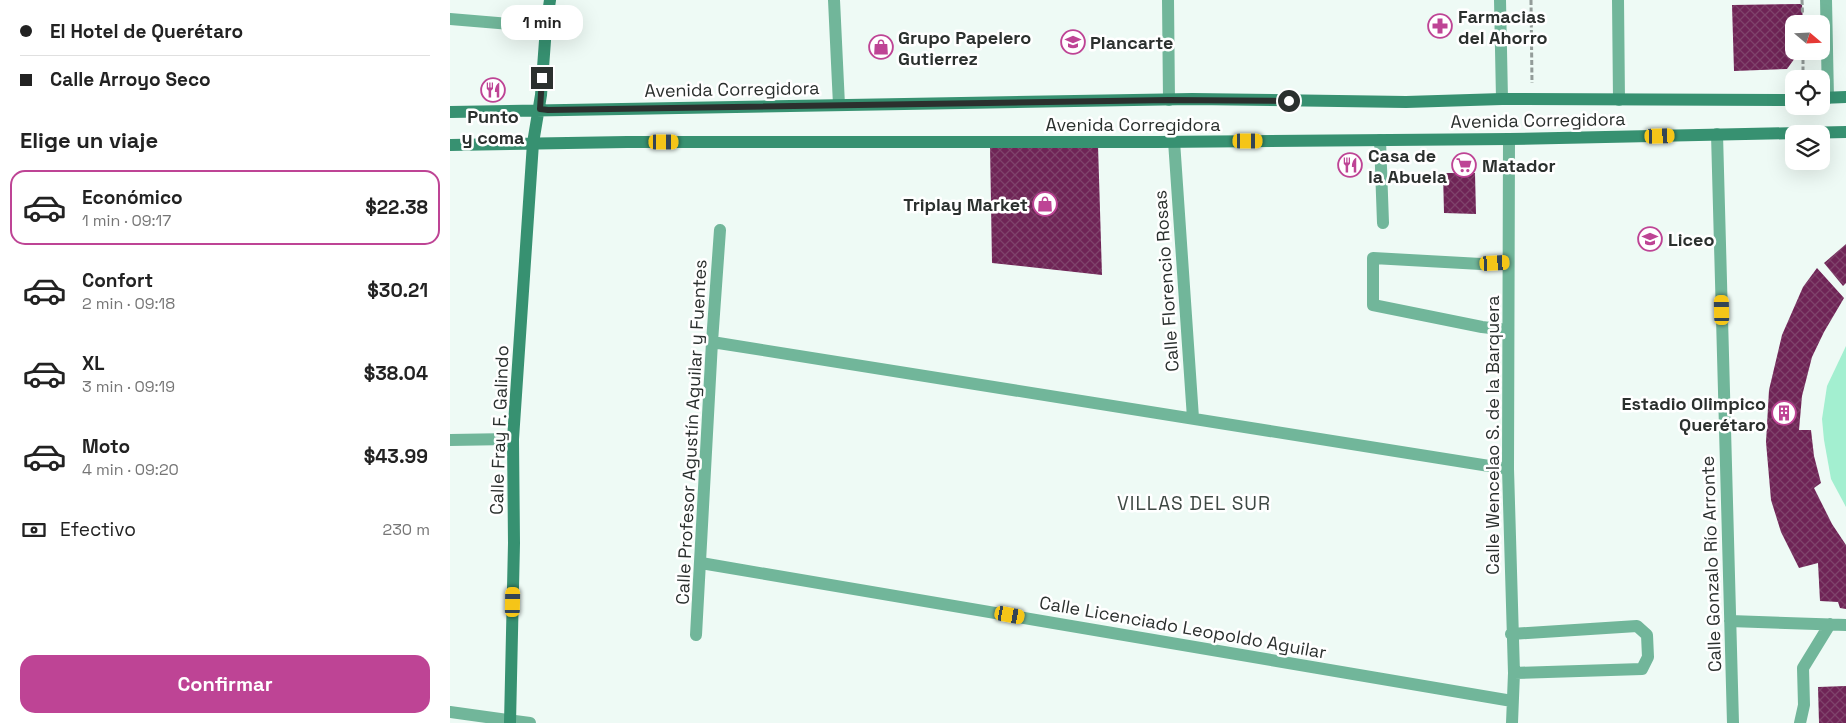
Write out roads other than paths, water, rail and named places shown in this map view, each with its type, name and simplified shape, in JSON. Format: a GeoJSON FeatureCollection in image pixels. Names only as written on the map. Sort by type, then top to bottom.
{"type":"FeatureCollection","features":[{"type":"Feature","properties":{"kind":"main road","name":"Calle Fray F. Galindo"},"geometry":{"type":"LineString","coordinates":[[510,721],[514,543],[513,439],[533,143],[540,109],[546,27],[550,0]]}},
{"type":"Feature","properties":{"kind":"main road"},"geometry":{"type":"LineString","coordinates":[[1830,98],[1846,97]]}},
{"type":"Feature","properties":{"kind":"main road","name":"Avenida Corregidora"},"geometry":{"type":"LineString","coordinates":[[450,112],[1169,100],[1406,102],[1785,100]]}},
{"type":"Feature","properties":{"kind":"main road","name":"Avenida Corregidora"},"geometry":{"type":"LineString","coordinates":[[450,145],[533,143],[1174,142],[1509,139],[1846,132]]}},
{"type":"Feature","properties":{"kind":"street"},"geometry":{"type":"LineString","coordinates":[[834,0],[839,105]]}},
{"type":"Feature","properties":{"kind":"street"},"geometry":{"type":"LineString","coordinates":[[1168,0],[1169,100]]}},
{"type":"Feature","properties":{"kind":"street"},"geometry":{"type":"LineString","coordinates":[[1500,0],[1502,100]]}},
{"type":"Feature","properties":{"kind":"street"},"geometry":{"type":"LineString","coordinates":[[1618,0],[1619,100]]}},
{"type":"Feature","properties":{"kind":"street"},"geometry":{"type":"LineString","coordinates":[[1825,70],[1826,0]]}},
{"type":"Feature","properties":{"kind":"street"},"geometry":{"type":"LineString","coordinates":[[450,19],[546,27]]}},
{"type":"Feature","properties":{"kind":"street","name":"Calle Gonzalo Río Arronte"},"geometry":{"type":"LineString","coordinates":[[1717,134],[1733,723]]}},
{"type":"Feature","properties":{"kind":"street","name":"Calle Wencelao S. de la Barquera"},"geometry":{"type":"LineString","coordinates":[[1509,139],[1508,469],[1511,634],[1514,673],[1512,723]]}},
{"type":"Feature","properties":{"kind":"street"},"geometry":{"type":"LineString","coordinates":[[1380,140],[1383,223]]}},
{"type":"Feature","properties":{"kind":"street","name":"Calle Florencio Rosas"},"geometry":{"type":"LineString","coordinates":[[1174,142],[1193,418]]}},
{"type":"Feature","properties":{"kind":"street","name":"Calle Profesor Agustín Aguilar y Fuentes"},"geometry":{"type":"LineString","coordinates":[[696,635],[720,230]]}},
{"type":"Feature","properties":{"kind":"street"},"geometry":{"type":"LineString","coordinates":[[1508,262],[1481,264],[1373,258],[1374,305],[1482,327],[1508,330]]}},
{"type":"Feature","properties":{"kind":"street"},"geometry":{"type":"LineString","coordinates":[[712,342],[1508,469]]}},
{"type":"Feature","properties":{"kind":"street"},"geometry":{"type":"LineString","coordinates":[[450,440],[513,439]]}},
{"type":"Feature","properties":{"kind":"street","name":"Calle Licenciado Leopoldo Aguilar"},"geometry":{"type":"LineString","coordinates":[[701,563],[1512,701]]}},
{"type":"Feature","properties":{"kind":"street"},"geometry":{"type":"LineString","coordinates":[[1730,621],[1846,625]]}},
{"type":"Feature","properties":{"kind":"street"},"geometry":{"type":"LineString","coordinates":[[1800,723],[1804,705],[1804,668],[1830,624]]}},
{"type":"Feature","properties":{"kind":"street"},"geometry":{"type":"LineString","coordinates":[[1511,634],[1637,626],[1647,635],[1648,657],[1642,669],[1514,673]]}},
{"type":"Feature","properties":{"kind":"street"},"geometry":{"type":"LineString","coordinates":[[450,712],[530,723]]}},
{"type":"Feature","properties":{"kind":"place","name":"Farmacias del Ahorro"},"geometry":{"type":"Point","coordinates":[1440,26]}},
{"type":"Feature","properties":{"kind":"place","name":"Plancarte"},"geometry":{"type":"Point","coordinates":[1073,42]}},
{"type":"Feature","properties":{"kind":"place","name":"Grupo Papelero Gutierrez"},"geometry":{"type":"Point","coordinates":[881,47]}},
{"type":"Feature","properties":{"kind":"place","name":"Punto y coma"},"geometry":{"type":"Point","coordinates":[493,90]}},
{"type":"Feature","properties":{"kind":"place","name":"Casa de la Abuela"},"geometry":{"type":"Point","coordinates":[1350,165]}},
{"type":"Feature","properties":{"kind":"place","name":"Matador"},"geometry":{"type":"Point","coordinates":[1464,165]}},
{"type":"Feature","properties":{"kind":"place","name":"Triplay Market"},"geometry":{"type":"Point","coordinates":[1045,204]}},
{"type":"Feature","properties":{"kind":"place","name":"Liceo"},"geometry":{"type":"Point","coordinates":[1650,239]}},
{"type":"Feature","properties":{"kind":"place","name":"Estadio Olimpico Querétaro"},"geometry":{"type":"Point","coordinates":[1784,413]}},
{"type":"Feature","properties":{"kind":"district","name":"VILLAS DEL SUR"},"geometry":{"type":"Point","coordinates":[1194,503]}}]}
